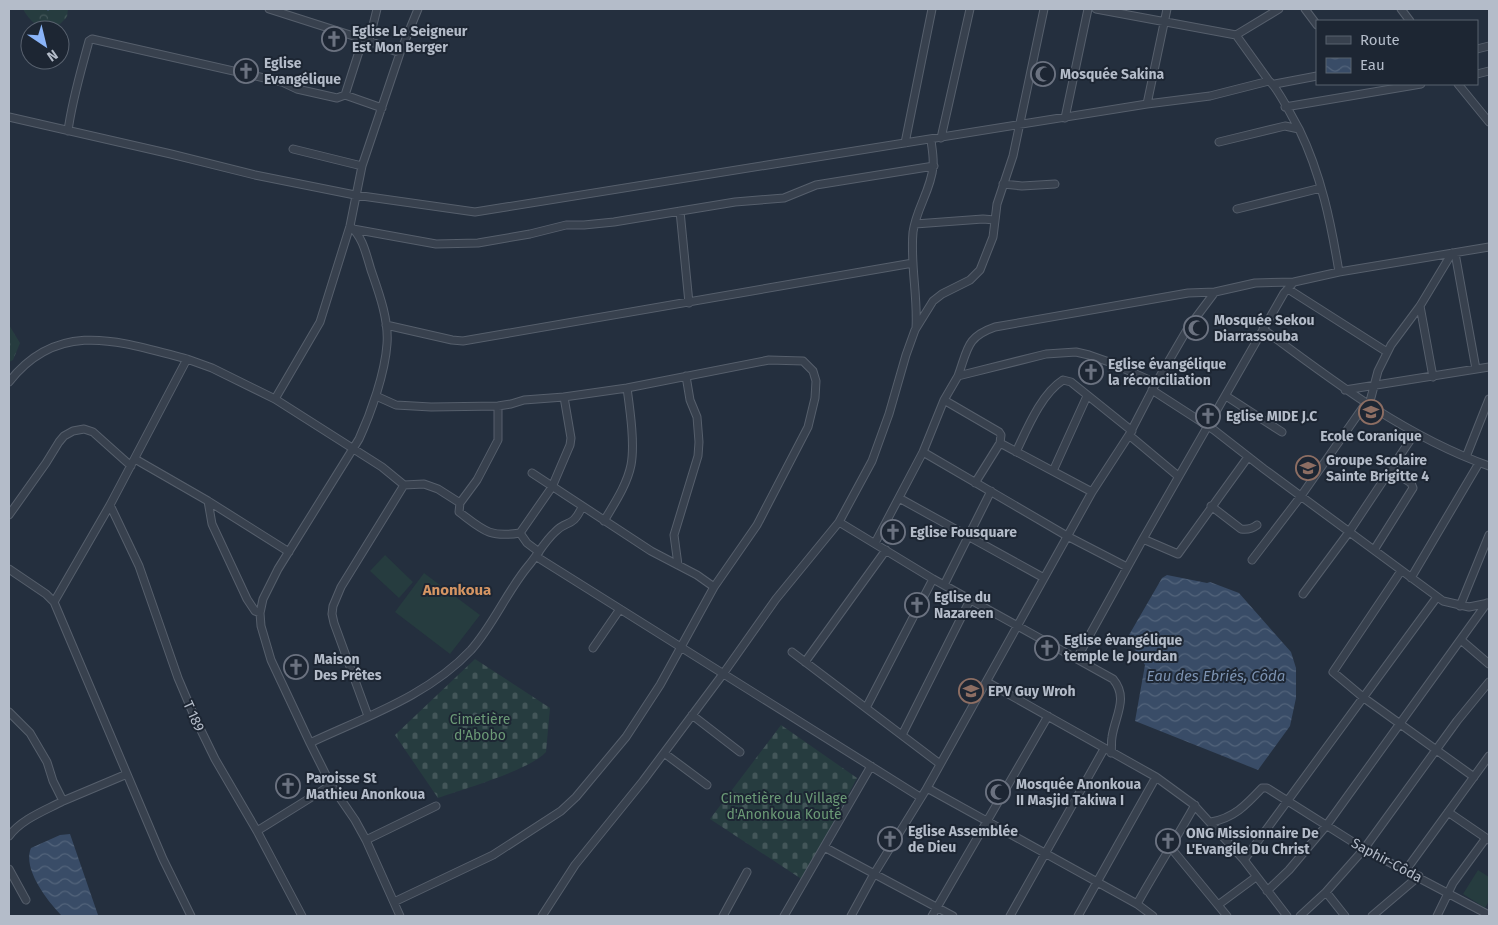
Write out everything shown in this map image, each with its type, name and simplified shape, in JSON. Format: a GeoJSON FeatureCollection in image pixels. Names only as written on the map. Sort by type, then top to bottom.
{"type":"FeatureCollection","features":[{"type":"Feature","properties":{"kind":"street"},"geometry":{"type":"LineString","coordinates":[[269,9],[282,11],[400,53]]}},
{"type":"Feature","properties":{"kind":"street"},"geometry":{"type":"LineString","coordinates":[[345,96],[377,9]]}},
{"type":"Feature","properties":{"kind":"street"},"geometry":{"type":"LineString","coordinates":[[275,399],[320,322],[351,228],[355,195],[362,166],[400,53],[418,9]]}},
{"type":"Feature","properties":{"kind":"street"},"geometry":{"type":"LineString","coordinates":[[904,143],[932,9]]}},
{"type":"Feature","properties":{"kind":"street"},"geometry":{"type":"LineString","coordinates":[[941,138],[970,9]]}},
{"type":"Feature","properties":{"kind":"street"},"geometry":{"type":"LineString","coordinates":[[542,916],[575,865],[664,753],[776,599],[839,522],[872,460],[889,414],[915,330],[933,301],[942,294],[970,280],[980,270],[992,237],[997,204],[1020,125],[1044,9]]}},
{"type":"Feature","properties":{"kind":"street"},"geometry":{"type":"LineString","coordinates":[[1065,118],[1088,9]]}},
{"type":"Feature","properties":{"kind":"street"},"geometry":{"type":"LineString","coordinates":[[1096,9],[1236,35],[1280,9]]}},
{"type":"Feature","properties":{"kind":"street"},"geometry":{"type":"LineString","coordinates":[[1147,104],[1167,9]]}},
{"type":"Feature","properties":{"kind":"street"},"geometry":{"type":"LineString","coordinates":[[1305,9],[1316,24]]}},
{"type":"Feature","properties":{"kind":"street"},"geometry":{"type":"LineString","coordinates":[[1401,9],[1409,20]]}},
{"type":"Feature","properties":{"kind":"street"},"geometry":{"type":"LineString","coordinates":[[1236,35],[1272,83],[1310,152],[1332,231],[1339,272]]}},
{"type":"Feature","properties":{"kind":"street"},"geometry":{"type":"LineString","coordinates":[[68,131],[76,83],[89,41],[92,39],[282,82],[297,89],[337,98],[345,96],[382,108]]}},
{"type":"Feature","properties":{"kind":"street"},"geometry":{"type":"LineString","coordinates":[[9,117],[255,175],[355,195],[475,212],[1147,104],[1210,96],[1316,76]]}},
{"type":"Feature","properties":{"kind":"street"},"geometry":{"type":"LineString","coordinates":[[1285,107],[1415,85]]}},
{"type":"Feature","properties":{"kind":"street"},"geometry":{"type":"LineString","coordinates":[[1459,85],[1489,122]]}},
{"type":"Feature","properties":{"kind":"street"},"geometry":{"type":"LineString","coordinates":[[1219,142],[1284,126],[1299,129]]}},
{"type":"Feature","properties":{"kind":"street"},"geometry":{"type":"LineString","coordinates":[[915,330],[917,308],[912,249],[916,215],[931,179],[934,166],[931,140]]}},
{"type":"Feature","properties":{"kind":"street"},"geometry":{"type":"LineString","coordinates":[[293,150],[362,166]]}},
{"type":"Feature","properties":{"kind":"street"},"geometry":{"type":"LineString","coordinates":[[351,228],[436,244],[478,243],[530,234],[566,225],[614,222],[735,202],[784,198],[816,184],[934,166]]}},
{"type":"Feature","properties":{"kind":"street"},"geometry":{"type":"LineString","coordinates":[[1003,184],[1022,186],[1055,184]]}},
{"type":"Feature","properties":{"kind":"street"},"geometry":{"type":"LineString","coordinates":[[1237,209],[1321,188]]}},
{"type":"Feature","properties":{"kind":"street"},"geometry":{"type":"LineString","coordinates":[[680,211],[689,302]]}},
{"type":"Feature","properties":{"kind":"street"},"geometry":{"type":"LineString","coordinates":[[915,224],[983,219],[995,220]]}},
{"type":"Feature","properties":{"kind":"street"},"geometry":{"type":"LineString","coordinates":[[351,228],[361,240],[378,291],[386,325],[387,343],[376,396],[367,422],[289,552],[263,599],[260,613],[261,626],[272,660],[310,743],[331,784],[366,840],[400,916]]}},
{"type":"Feature","properties":{"kind":"street"},"geometry":{"type":"LineString","coordinates":[[875,543],[923,452],[944,400],[958,376],[972,340],[982,332],[995,327],[1188,293],[1216,292],[1255,283],[1294,282],[1339,272],[1489,247]]}},
{"type":"Feature","properties":{"kind":"street"},"geometry":{"type":"LineString","coordinates":[[1252,560],[1368,404],[1376,385],[1378,371],[1387,352],[1420,306],[1454,253]]}},
{"type":"Feature","properties":{"kind":"street"},"geometry":{"type":"LineString","coordinates":[[1454,253],[1476,369]]}},
{"type":"Feature","properties":{"kind":"street"},"geometry":{"type":"LineString","coordinates":[[386,325],[452,340],[463,340],[913,263]]}},
{"type":"Feature","properties":{"kind":"street"},"geometry":{"type":"LineString","coordinates":[[1077,658],[1178,476],[1209,426],[1263,329],[1294,282]]}},
{"type":"Feature","properties":{"kind":"street"},"geometry":{"type":"LineString","coordinates":[[1288,289],[1387,352]]}},
{"type":"Feature","properties":{"kind":"street"},"geometry":{"type":"LineString","coordinates":[[851,916],[874,874],[927,788],[1092,492],[1130,433],[1177,344],[1216,292]]}},
{"type":"Feature","properties":{"kind":"street"},"geometry":{"type":"LineString","coordinates":[[1420,306],[1433,377]]}},
{"type":"Feature","properties":{"kind":"street"},"geometry":{"type":"LineString","coordinates":[[1263,329],[1345,390],[1368,404],[1416,433],[1489,466]]}},
{"type":"Feature","properties":{"kind":"street"},"geometry":{"type":"LineString","coordinates":[[9,382],[38,355],[68,342],[96,339],[125,342],[212,368],[275,399],[382,467],[404,485],[424,484],[438,489],[460,503]]}},
{"type":"Feature","properties":{"kind":"street"},"geometry":{"type":"LineString","coordinates":[[958,376],[1046,354],[1076,352],[1109,362],[1154,387],[1209,426],[1443,601],[1460,606],[1476,606],[1488,603]]}},
{"type":"Feature","properties":{"kind":"street"},"geometry":{"type":"LineString","coordinates":[[54,602],[110,505],[187,359]]}},
{"type":"Feature","properties":{"kind":"street"},"geometry":{"type":"LineString","coordinates":[[376,396],[396,405],[431,407],[498,406],[524,400],[564,397],[627,388],[769,360],[792,359],[803,361],[808,365],[816,381],[815,398],[808,427],[757,525],[714,587],[660,684],[626,737],[576,797],[561,811],[493,855],[394,902]]}},
{"type":"Feature","properties":{"kind":"street"},"geometry":{"type":"LineString","coordinates":[[1345,390],[1489,367]]}},
{"type":"Feature","properties":{"kind":"street"},"geometry":{"type":"LineString","coordinates":[[678,565],[675,530],[698,456],[699,442],[697,417],[690,400],[686,376]]}},
{"type":"Feature","properties":{"kind":"street"},"geometry":{"type":"LineString","coordinates":[[1016,452],[1046,396],[1056,385],[1063,380],[1067,380],[1178,476]]}},
{"type":"Feature","properties":{"kind":"street"},"geometry":{"type":"LineString","coordinates":[[604,521],[625,482],[631,464],[631,422],[627,388]]}},
{"type":"Feature","properties":{"kind":"street"},"geometry":{"type":"LineString","coordinates":[[1052,471],[1087,396]]}},
{"type":"Feature","properties":{"kind":"street"},"geometry":{"type":"LineString","coordinates":[[1226,396],[1282,432]]}},
{"type":"Feature","properties":{"kind":"street"},"geometry":{"type":"LineString","coordinates":[[498,406],[498,440],[477,480],[460,503],[459,512],[490,534],[510,535],[520,533],[552,487],[570,445],[571,438],[564,397]]}},
{"type":"Feature","properties":{"kind":"street"},"geometry":{"type":"LineString","coordinates":[[1466,457],[1489,399]]}},
{"type":"Feature","properties":{"kind":"street"},"geometry":{"type":"LineString","coordinates":[[944,400],[999,432],[1001,435],[1000,443],[975,483]]}},
{"type":"Feature","properties":{"kind":"street"},"geometry":{"type":"LineString","coordinates":[[9,514],[59,442],[64,436],[73,431],[84,429],[93,432],[131,466]]}},
{"type":"Feature","properties":{"kind":"street"},"geometry":{"type":"LineString","coordinates":[[1303,594],[1349,532],[1416,433]]}},
{"type":"Feature","properties":{"kind":"street"},"geometry":{"type":"LineString","coordinates":[[1000,443],[1092,492]]}},
{"type":"Feature","properties":{"kind":"street"},"geometry":{"type":"LineString","coordinates":[[923,452],[1068,536],[1127,567]]}},
{"type":"Feature","properties":{"kind":"street"},"geometry":{"type":"LineString","coordinates":[[1143,539],[1178,554],[1248,457]]}},
{"type":"Feature","properties":{"kind":"street"},"geometry":{"type":"LineString","coordinates":[[135,459],[208,501],[289,552]]}},
{"type":"Feature","properties":{"kind":"street"},"geometry":{"type":"LineString","coordinates":[[1411,578],[1479,463]]}},
{"type":"Feature","properties":{"kind":"street"},"geometry":{"type":"LineString","coordinates":[[1374,550],[1413,488],[1411,483],[1391,470]]}},
{"type":"Feature","properties":{"kind":"street"},"geometry":{"type":"LineString","coordinates":[[532,473],[660,557],[697,575],[714,587]]}},
{"type":"Feature","properties":{"kind":"street"},"geometry":{"type":"LineString","coordinates":[[368,716],[344,652],[332,614],[333,606],[342,587],[404,485]]}},
{"type":"Feature","properties":{"kind":"street"},"geometry":{"type":"LineString","coordinates":[[944,585],[991,491]]}},
{"type":"Feature","properties":{"kind":"street"},"geometry":{"type":"LineString","coordinates":[[899,498],[1044,578]]}},
{"type":"Feature","properties":{"kind":"street"},"geometry":{"type":"LineString","coordinates":[[208,501],[212,524],[247,599],[255,611],[260,613]]}},
{"type":"Feature","properties":{"kind":"street","name":"T 189"},"geometry":{"type":"LineString","coordinates":[[110,505],[139,566],[194,718],[302,916]]}},
{"type":"Feature","properties":{"kind":"street"},"geometry":{"type":"LineString","coordinates":[[1211,506],[1241,529],[1253,528],[1257,524]]}},
{"type":"Feature","properties":{"kind":"street"},"geometry":{"type":"LineString","coordinates":[[310,743],[409,697],[432,683],[470,651],[482,636],[522,574],[555,532],[575,520],[582,507]]}},
{"type":"Feature","properties":{"kind":"street"},"geometry":{"type":"LineString","coordinates":[[839,522],[933,579],[1113,679],[1120,686],[1120,706],[1108,751],[1010,916]]}},
{"type":"Feature","properties":{"kind":"street"},"geometry":{"type":"LineString","coordinates":[[520,533],[538,555],[620,610],[920,798]]}},
{"type":"Feature","properties":{"kind":"street"},"geometry":{"type":"LineString","coordinates":[[1460,606],[1489,535]]}},
{"type":"Feature","properties":{"kind":"street"},"geometry":{"type":"LineString","coordinates":[[805,662],[886,550]]}},
{"type":"Feature","properties":{"kind":"street"},"geometry":{"type":"LineString","coordinates":[[9,569],[46,594],[54,602],[163,859],[191,916]]}},
{"type":"Feature","properties":{"kind":"street"},"geometry":{"type":"LineString","coordinates":[[1401,571],[1333,672],[1364,698],[1474,777]]}},
{"type":"Feature","properties":{"kind":"street"},"geometry":{"type":"LineString","coordinates":[[866,708],[933,579]]}},
{"type":"Feature","properties":{"kind":"street"},"geometry":{"type":"LineString","coordinates":[[1244,860],[1437,597]]}},
{"type":"Feature","properties":{"kind":"street"},"geometry":{"type":"LineString","coordinates":[[902,735],[970,600]]}},
{"type":"Feature","properties":{"kind":"street"},"geometry":{"type":"LineString","coordinates":[[1267,891],[1289,870],[1326,826],[1488,603]]}},
{"type":"Feature","properties":{"kind":"street"},"geometry":{"type":"LineString","coordinates":[[594,648],[620,610]]}},
{"type":"Feature","properties":{"kind":"street"},"geometry":{"type":"LineString","coordinates":[[1461,640],[1489,664]]}},
{"type":"Feature","properties":{"kind":"street"},"geometry":{"type":"LineString","coordinates":[[792,652],[940,764]]}},
{"type":"Feature","properties":{"kind":"street"},"geometry":{"type":"LineString","coordinates":[[987,682],[1156,777],[1195,805],[1244,860],[1287,916]]}},
{"type":"Feature","properties":{"kind":"street"},"geometry":{"type":"LineString","coordinates":[[1300,916],[1326,892],[1364,849],[1489,682]]}},
{"type":"Feature","properties":{"kind":"street"},"geometry":{"type":"LineString","coordinates":[[9,712],[30,733],[47,762],[53,782],[63,801]]}},
{"type":"Feature","properties":{"kind":"street"},"geometry":{"type":"LineString","coordinates":[[692,715],[740,752]]}},
{"type":"Feature","properties":{"kind":"street"},"geometry":{"type":"LineString","coordinates":[[932,916],[1048,716]]}},
{"type":"Feature","properties":{"kind":"street"},"geometry":{"type":"LineString","coordinates":[[664,753],[707,785]]}},
{"type":"Feature","properties":{"kind":"street"},"geometry":{"type":"LineString","coordinates":[[1406,870],[1489,756]]}},
{"type":"Feature","properties":{"kind":"street"},"geometry":{"type":"LineString","coordinates":[[784,916],[871,766]]}},
{"type":"Feature","properties":{"kind":"street"},"geometry":{"type":"LineString","coordinates":[[9,836],[26,820],[63,801],[127,774]]}},
{"type":"Feature","properties":{"kind":"street"},"geometry":{"type":"LineString","coordinates":[[1078,916],[1156,777]]}},
{"type":"Feature","properties":{"kind":"street"},"geometry":{"type":"LineString","coordinates":[[257,831],[331,784]]}},
{"type":"Feature","properties":{"kind":"street"},"geometry":{"type":"LineString","coordinates":[[927,788],[1137,904],[1152,916]]}},
{"type":"Feature","properties":{"kind":"street","name":"Saphir-Côda"},"geometry":{"type":"LineString","coordinates":[[1211,822],[1224,820],[1234,814],[1262,788],[1266,788],[1364,849],[1489,914]]}},
{"type":"Feature","properties":{"kind":"street"},"geometry":{"type":"LineString","coordinates":[[1137,904],[1195,805]]}},
{"type":"Feature","properties":{"kind":"street"},"geometry":{"type":"LineString","coordinates":[[366,840],[436,806]]}},
{"type":"Feature","properties":{"kind":"street"},"geometry":{"type":"LineString","coordinates":[[1437,916],[1448,892],[1488,839],[1448,812]]}},
{"type":"Feature","properties":{"kind":"street"},"geometry":{"type":"LineString","coordinates":[[824,847],[953,916]]}},
{"type":"Feature","properties":{"kind":"street"},"geometry":{"type":"LineString","coordinates":[[1171,848],[1227,916]]}},
{"type":"Feature","properties":{"kind":"street"},"geometry":{"type":"LineString","coordinates":[[9,869],[26,900]]}},
{"type":"Feature","properties":{"kind":"street"},"geometry":{"type":"LineString","coordinates":[[723,916],[747,872]]}},
{"type":"Feature","properties":{"kind":"street"},"geometry":{"type":"LineString","coordinates":[[1372,916],[1419,876]]}},
{"type":"Feature","properties":{"kind":"street"},"geometry":{"type":"LineString","coordinates":[[1218,905],[1256,877]]}},
{"type":"Feature","properties":{"kind":"street"},"geometry":{"type":"LineString","coordinates":[[1326,892],[1345,916]]}},
{"type":"Feature","properties":{"kind":"green space"},"geometry":{"type":"Polygon","coordinates":[[[23,9],[68,9],[67,17],[64,20],[31,20],[23,9]]]}},
{"type":"Feature","properties":{"kind":"green space"},"geometry":{"type":"Polygon","coordinates":[[[9,325],[20,343],[13,360],[9,362],[9,325]]]}},
{"type":"Feature","properties":{"kind":"green space"},"geometry":{"type":"Polygon","coordinates":[[[385,555],[413,582],[399,598],[370,571],[385,555]]]}},
{"type":"Feature","properties":{"kind":"green space"},"geometry":{"type":"Polygon","coordinates":[[[424,573],[480,615],[450,654],[395,612],[424,573]]]}},
{"type":"Feature","properties":{"kind":"green space","name":"Cimetière d'Abobo"},"geometry":{"type":"Polygon","coordinates":[[[475,659],[550,708],[546,752],[526,766],[438,798],[395,735],[475,659]]]}},
{"type":"Feature","properties":{"kind":"green space","name":"Cimetière du Village d'Anonkoua Kouté"},"geometry":{"type":"Polygon","coordinates":[[[781,725],[857,778],[803,880],[710,819],[781,725]]]}},
{"type":"Feature","properties":{"kind":"green space"},"geometry":{"type":"Polygon","coordinates":[[[1478,870],[1489,877],[1489,901],[1485,908],[1463,894],[1478,870]]]}},
{"type":"Feature","properties":{"kind":"water","name":"Eau des Ebriés, Côda"},"geometry":{"type":"Polygon","coordinates":[[[1167,575],[1210,582],[1239,593],[1291,652],[1296,668],[1296,698],[1290,726],[1258,770],[1135,721],[1145,665],[1128,639],[1162,578],[1167,575]]]}},
{"type":"Feature","properties":{"kind":"water"},"geometry":{"type":"Polygon","coordinates":[[[70,834],[98,915],[96,916],[62,916],[38,885],[30,866],[29,856],[31,848],[60,835],[70,834]]]}},
{"type":"Feature","properties":{"kind":"place","name":"Eglise Le Seigneur Est Mon Berger"},"geometry":{"type":"Point","coordinates":[334,39]}},
{"type":"Feature","properties":{"kind":"place","name":"Eglise Evangélique"},"geometry":{"type":"Point","coordinates":[246,71]}},
{"type":"Feature","properties":{"kind":"place","name":"Mosquée Sakina"},"geometry":{"type":"Point","coordinates":[1043,74]}},
{"type":"Feature","properties":{"kind":"place","name":"Mosquée Sekou Diarrassouba"},"geometry":{"type":"Point","coordinates":[1196,328]}},
{"type":"Feature","properties":{"kind":"place","name":"Eglise évangélique la réconciliation"},"geometry":{"type":"Point","coordinates":[1091,372]}},
{"type":"Feature","properties":{"kind":"place","name":"Ecole Coranique"},"geometry":{"type":"Point","coordinates":[1371,412]}},
{"type":"Feature","properties":{"kind":"place","name":"Eglise MIDE J.C"},"geometry":{"type":"Point","coordinates":[1208,416]}},
{"type":"Feature","properties":{"kind":"place","name":"Groupe Scolaire Sainte Brigitte 4"},"geometry":{"type":"Point","coordinates":[1308,468]}},
{"type":"Feature","properties":{"kind":"place","name":"Eglise Fousquare"},"geometry":{"type":"Point","coordinates":[893,532]}},
{"type":"Feature","properties":{"kind":"place","name":"Eglise du Nazareen"},"geometry":{"type":"Point","coordinates":[917,605]}},
{"type":"Feature","properties":{"kind":"place","name":"Eglise évangélique temple le Jourdan"},"geometry":{"type":"Point","coordinates":[1047,648]}},
{"type":"Feature","properties":{"kind":"place","name":"Maison Des Prêtes"},"geometry":{"type":"Point","coordinates":[296,667]}},
{"type":"Feature","properties":{"kind":"place","name":"EPV Guy Wroh"},"geometry":{"type":"Point","coordinates":[971,691]}},
{"type":"Feature","properties":{"kind":"place","name":"Paroisse St Mathieu Anonkoua"},"geometry":{"type":"Point","coordinates":[288,786]}},
{"type":"Feature","properties":{"kind":"place","name":"Mosquée Anonkoua II Masjid Takiwa I"},"geometry":{"type":"Point","coordinates":[998,792]}},
{"type":"Feature","properties":{"kind":"place","name":"Eglise Assemblée de Dieu"},"geometry":{"type":"Point","coordinates":[890,839]}},
{"type":"Feature","properties":{"kind":"place","name":"ONG Missionnaire De L'Evangile Du Christ"},"geometry":{"type":"Point","coordinates":[1168,841]}},
{"type":"Feature","properties":{"kind":"district","name":"Anonkoua"},"geometry":{"type":"Point","coordinates":[457,590]}}]}
